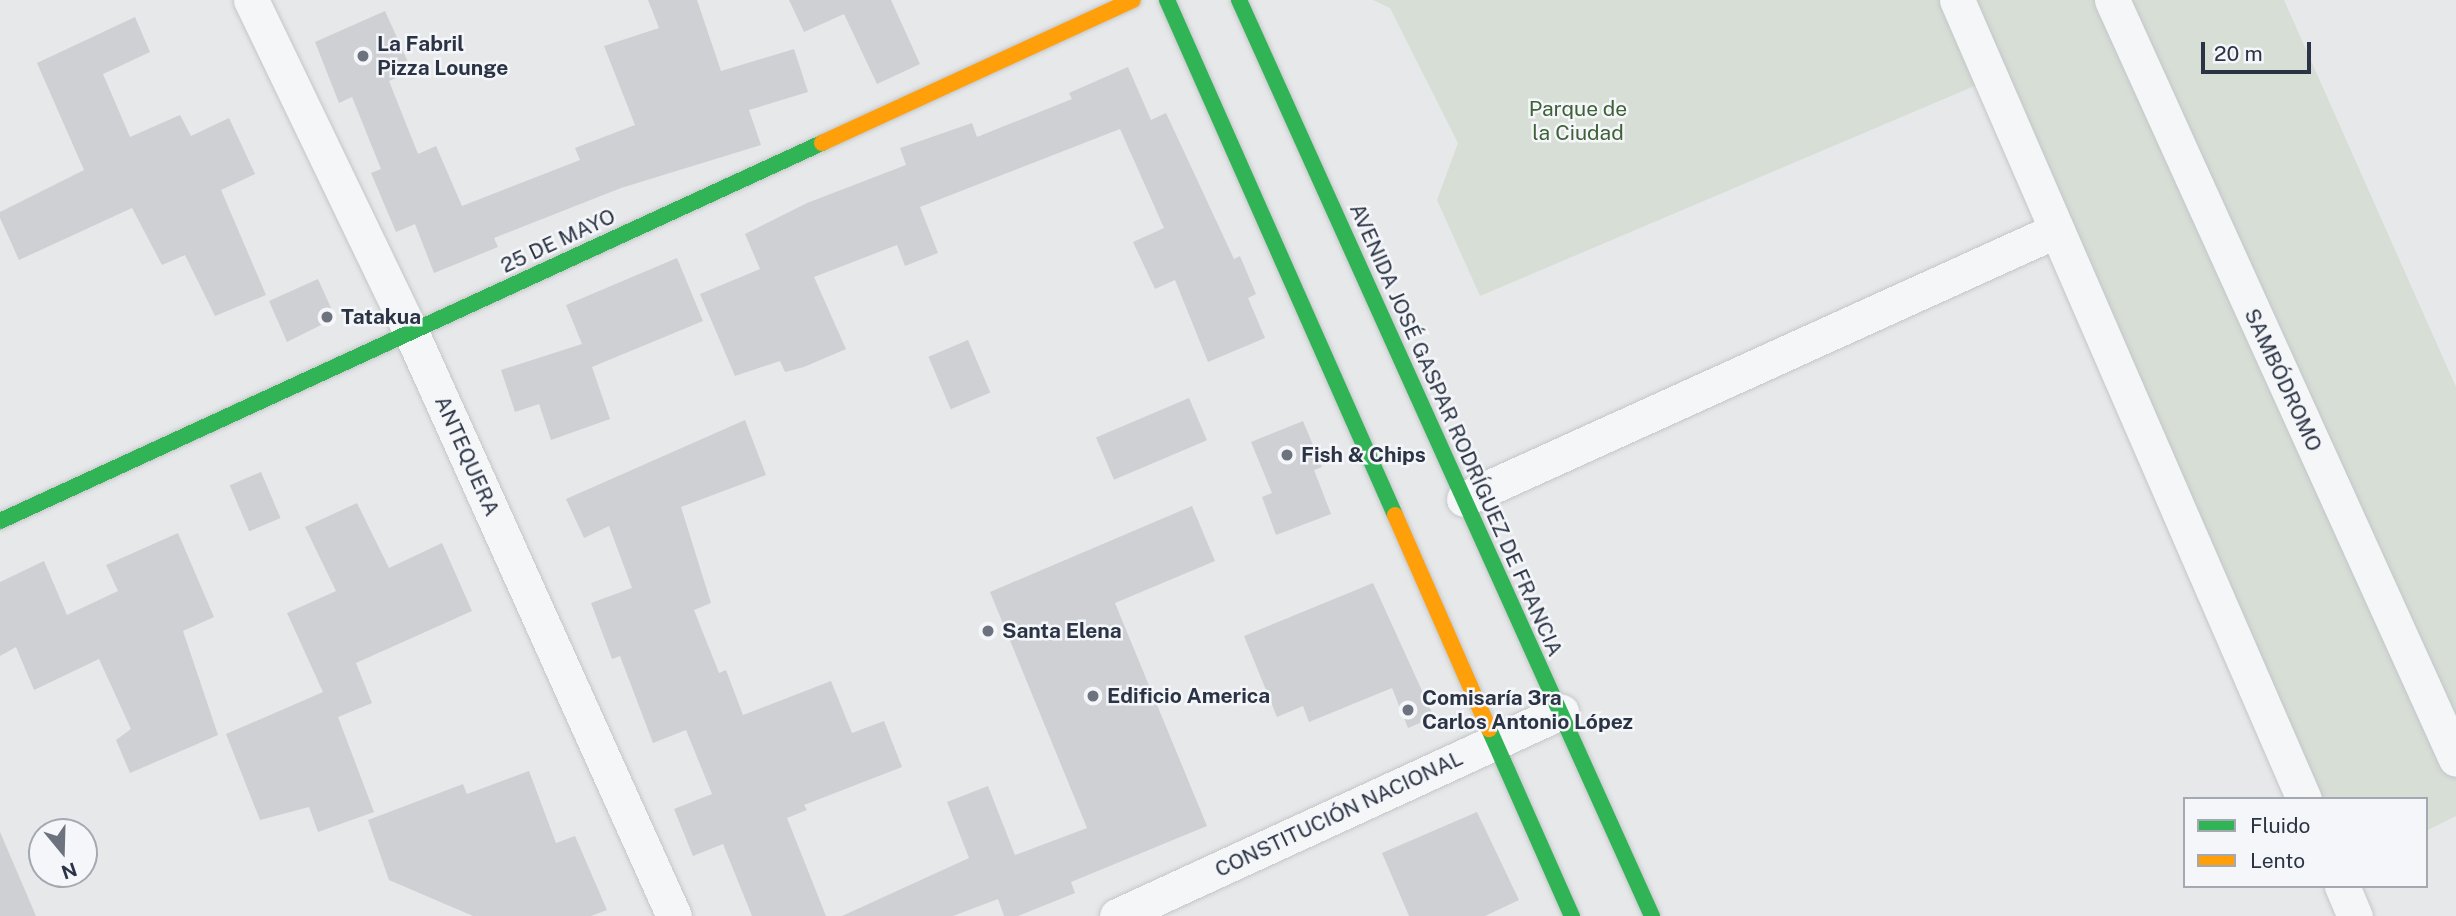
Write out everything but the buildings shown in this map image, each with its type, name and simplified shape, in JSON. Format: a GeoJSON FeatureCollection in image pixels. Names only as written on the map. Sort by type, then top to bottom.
{"type":"FeatureCollection","features":[{"type":"Feature","properties":{"kind":"main road","name":"25 DE MAYO"},"geometry":{"type":"LineString","coordinates":[[0,520],[1133,0]]}},
{"type":"Feature","properties":{"kind":"main road"},"geometry":{"type":"LineString","coordinates":[[1167,0],[1572,916]]}},
{"type":"Feature","properties":{"kind":"main road","name":"AVENIDA JOSÉ GASPAR RODRÍGUEZ DE FRANCIA"},"geometry":{"type":"LineString","coordinates":[[1239,0],[1652,916]]}},
{"type":"Feature","properties":{"kind":"street","name":"ANTEQUERA"},"geometry":{"type":"LineString","coordinates":[[251,0],[411,332],[674,916]]}},
{"type":"Feature","properties":{"kind":"street"},"geometry":{"type":"LineString","coordinates":[[1956,0],[2303,797]]}},
{"type":"Feature","properties":{"kind":"street","name":"SAMBÓDROMO"},"geometry":{"type":"LineString","coordinates":[[2112,0],[2456,759]]}},
{"type":"Feature","properties":{"kind":"street"},"geometry":{"type":"LineString","coordinates":[[1464,499],[2057,230]]}},
{"type":"Feature","properties":{"kind":"street","name":"CONSTITUCIÓN NACIONAL"},"geometry":{"type":"LineString","coordinates":[[1117,916],[1561,712]]}},
{"type":"Feature","properties":{"kind":"street"},"geometry":{"type":"LineString","coordinates":[[2343,888],[2355,916]]}},
{"type":"Feature","properties":{"kind":"green space","name":"Parque de la Ciudad"},"geometry":{"type":"Polygon","coordinates":[[[1373,0],[2284,0],[2456,387],[2456,816],[2428,830],[2428,797],[2305,797],[2005,73],[1480,296],[1437,200],[1458,143],[1390,8],[1373,0]]]}},
{"type":"Feature","properties":{"kind":"traffic: fast"},"geometry":{"type":"LineString","coordinates":[[1167,0],[1395,515]]}},
{"type":"Feature","properties":{"kind":"traffic: fast"},"geometry":{"type":"LineString","coordinates":[[1239,0],[1652,916]]}},
{"type":"Feature","properties":{"kind":"traffic: fast"},"geometry":{"type":"LineString","coordinates":[[0,521],[822,143]]}},
{"type":"Feature","properties":{"kind":"traffic: fast"},"geometry":{"type":"LineString","coordinates":[[1489,729],[1572,916]]}},
{"type":"Feature","properties":{"kind":"traffic: slow"},"geometry":{"type":"LineString","coordinates":[[822,143],[1133,0]]}},
{"type":"Feature","properties":{"kind":"traffic: slow"},"geometry":{"type":"LineString","coordinates":[[1395,515],[1489,729]]}},
{"type":"Feature","properties":{"kind":"place","name":"La Fabril Pizza Lounge"},"geometry":{"type":"Point","coordinates":[363,56]}},
{"type":"Feature","properties":{"kind":"place","name":"Tatakua"},"geometry":{"type":"Point","coordinates":[327,317]}},
{"type":"Feature","properties":{"kind":"place","name":"Fish & Chips"},"geometry":{"type":"Point","coordinates":[1287,455]}},
{"type":"Feature","properties":{"kind":"place","name":"Santa Elena"},"geometry":{"type":"Point","coordinates":[988,631]}},
{"type":"Feature","properties":{"kind":"place","name":"Edificio America"},"geometry":{"type":"Point","coordinates":[1093,696]}},
{"type":"Feature","properties":{"kind":"place","name":"Comisaría 3ra Carlos Antonio López"},"geometry":{"type":"Point","coordinates":[1408,710]}}]}
